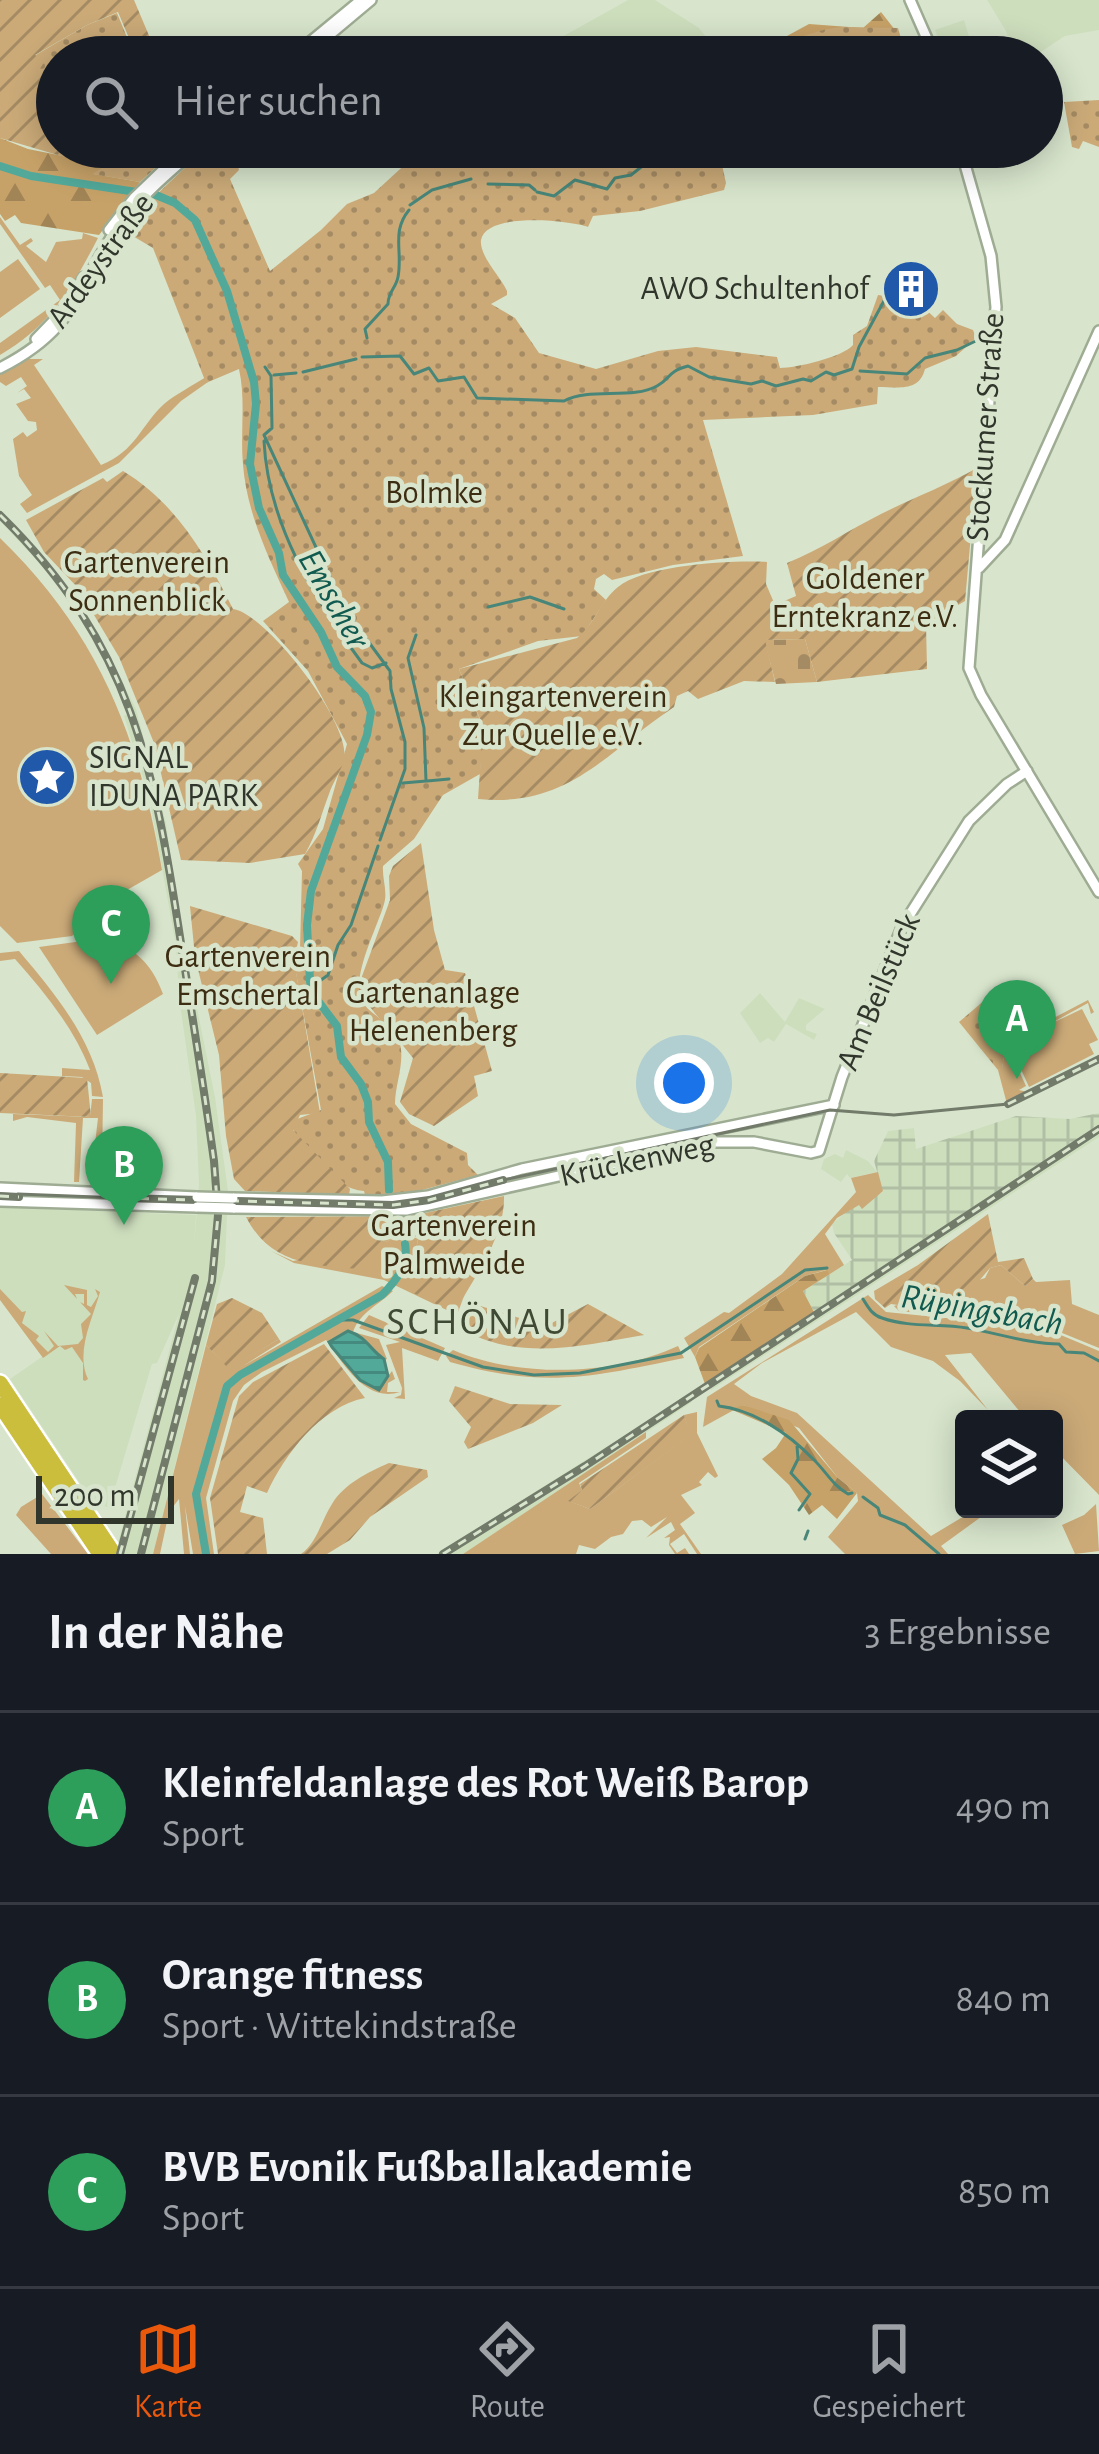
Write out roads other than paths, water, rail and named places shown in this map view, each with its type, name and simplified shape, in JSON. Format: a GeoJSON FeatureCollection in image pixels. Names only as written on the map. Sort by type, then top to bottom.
{"type":"FeatureCollection","features":[{"type":"Feature","properties":{"kind":"highway"},"geometry":{"type":"LineString","coordinates":[[0,1383],[98,1545]]}},
{"type":"Feature","properties":{"kind":"highway"},"geometry":{"type":"LineString","coordinates":[[0,1405],[98,1545],[114,1554]]}},
{"type":"Feature","properties":{"kind":"main road"},"geometry":{"type":"LineString","coordinates":[[317,36],[361,0]]}},
{"type":"Feature","properties":{"kind":"main road"},"geometry":{"type":"LineString","coordinates":[[328,36],[371,0]]}},
{"type":"Feature","properties":{"kind":"main road"},"geometry":{"type":"LineString","coordinates":[[910,0],[926,36]]}},
{"type":"Feature","properties":{"kind":"main road","name":"Ardeystraße"},"geometry":{"type":"LineString","coordinates":[[0,365],[38,338],[62,312],[112,225],[167,168]]}},
{"type":"Feature","properties":{"kind":"main road","name":"Ardeystraße"},"geometry":{"type":"LineString","coordinates":[[150,186],[172,168]]}},
{"type":"Feature","properties":{"kind":"main road","name":"Stockumer Straße"},"geometry":{"type":"LineString","coordinates":[[965,168],[996,288],[969,668],[1099,892]]}},
{"type":"Feature","properties":{"kind":"main road"},"geometry":{"type":"LineString","coordinates":[[976,573],[1009,528],[1099,331]]}},
{"type":"Feature","properties":{"kind":"main road"},"geometry":{"type":"LineString","coordinates":[[978,541],[999,538],[1009,528]]}},
{"type":"Feature","properties":{"kind":"main road"},"geometry":{"type":"LineString","coordinates":[[978,541],[1000,545]]}},
{"type":"Feature","properties":{"kind":"main road","name":"Am Beilstück"},"geometry":{"type":"LineString","coordinates":[[833,1107],[902,927],[969,821],[1027,771]]}},
{"type":"Feature","properties":{"kind":"main road","name":"Krückenweg"},"geometry":{"type":"LineString","coordinates":[[197,1202],[406,1210],[710,1142],[756,1142],[815,1153],[826,1135],[833,1107],[522,1169],[403,1199],[233,1203]]}},
{"type":"Feature","properties":{"kind":"main road"},"geometry":{"type":"LineString","coordinates":[[522,1169],[524,1185]]}},
{"type":"Feature","properties":{"kind":"main road"},"geometry":{"type":"LineString","coordinates":[[0,1188],[114,1192],[197,1202]]}},
{"type":"Feature","properties":{"kind":"main road"},"geometry":{"type":"LineString","coordinates":[[112,1206],[114,1192]]}},
{"type":"Feature","properties":{"kind":"main road"},"geometry":{"type":"LineString","coordinates":[[0,1201],[112,1206],[197,1202]]}},
{"type":"Feature","properties":{"kind":"water"},"geometry":{"type":"Polygon","coordinates":[[[348,1331],[384,1359],[388,1376],[379,1390],[360,1380],[329,1342],[348,1331]]]}},
{"type":"Feature","properties":{"kind":"waterway","name":"Emscher"},"geometry":{"type":"LineString","coordinates":[[0,166],[31,176],[156,195],[175,203],[195,220],[227,291],[254,382],[250,464],[259,508],[279,553],[283,575],[321,632],[337,667],[365,696],[371,712],[311,891],[307,925],[312,993],[337,1026],[341,1057],[361,1084],[369,1122],[388,1162],[389,1190]]}},
{"type":"Feature","properties":{"kind":"waterway"},"geometry":{"type":"LineString","coordinates":[[537,192],[554,196],[575,180],[607,189],[615,178],[640,168]]}},
{"type":"Feature","properties":{"kind":"waterway"},"geometry":{"type":"LineString","coordinates":[[410,205],[432,190],[471,179]]}},
{"type":"Feature","properties":{"kind":"waterway"},"geometry":{"type":"LineString","coordinates":[[488,184],[529,185],[535,190]]}},
{"type":"Feature","properties":{"kind":"waterway"},"geometry":{"type":"LineString","coordinates":[[367,338],[365,329],[388,304],[397,281],[399,234],[409,210]]}},
{"type":"Feature","properties":{"kind":"waterway"},"geometry":{"type":"LineString","coordinates":[[362,357],[400,356],[414,374],[429,368],[438,381],[464,377],[477,398],[564,401],[635,392],[657,386],[688,366],[709,377],[776,386],[852,369],[885,299]]}},
{"type":"Feature","properties":{"kind":"waterway"},"geometry":{"type":"LineString","coordinates":[[860,371],[907,374],[925,358],[984,337]]}},
{"type":"Feature","properties":{"kind":"waterway"},"geometry":{"type":"LineString","coordinates":[[303,372],[356,359]]}},
{"type":"Feature","properties":{"kind":"waterway"},"geometry":{"type":"LineString","coordinates":[[265,367],[271,376],[272,428],[264,435],[345,610],[390,671],[405,742],[405,769],[380,840]]}},
{"type":"Feature","properties":{"kind":"waterway"},"geometry":{"type":"LineString","coordinates":[[274,375],[296,373]]}},
{"type":"Feature","properties":{"kind":"waterway"},"geometry":{"type":"LineString","coordinates":[[264,441],[274,502],[296,559],[362,663],[372,668],[386,663]]}},
{"type":"Feature","properties":{"kind":"waterway"},"geometry":{"type":"LineString","coordinates":[[488,607],[530,597],[564,609]]}},
{"type":"Feature","properties":{"kind":"waterway"},"geometry":{"type":"LineString","coordinates":[[403,783],[426,781],[424,728],[408,658],[416,635]]}},
{"type":"Feature","properties":{"kind":"waterway"},"geometry":{"type":"LineString","coordinates":[[427,781],[449,779]]}},
{"type":"Feature","properties":{"kind":"waterway"},"geometry":{"type":"LineString","coordinates":[[310,988],[328,975],[378,846]]}},
{"type":"Feature","properties":{"kind":"waterway","name":"Emscher"},"geometry":{"type":"LineString","coordinates":[[206,1554],[196,1494],[227,1386],[382,1295],[403,1266],[405,1244]]}},
{"type":"Feature","properties":{"kind":"waterway","name":"Rüpingsbach"},"geometry":{"type":"LineString","coordinates":[[338,1320],[353,1320],[483,1367],[534,1375],[580,1373],[681,1353],[805,1270],[827,1268]]}},
{"type":"Feature","properties":{"kind":"waterway","name":"Rüpingsbach"},"geometry":{"type":"LineString","coordinates":[[863,1299],[876,1315],[893,1321],[1059,1344],[1066,1352],[1084,1353],[1099,1361]]}},
{"type":"Feature","properties":{"kind":"waterway"},"geometry":{"type":"LineString","coordinates":[[717,1401],[719,1406],[745,1412],[782,1432],[838,1486],[852,1493]]}},
{"type":"Feature","properties":{"kind":"waterway"},"geometry":{"type":"LineString","coordinates":[[797,1446],[798,1459],[791,1473],[810,1494],[799,1510]]}},
{"type":"Feature","properties":{"kind":"waterway"},"geometry":{"type":"LineString","coordinates":[[863,1497],[880,1515],[905,1525],[939,1554]]}},
{"type":"Feature","properties":{"kind":"waterway"},"geometry":{"type":"LineString","coordinates":[[805,1539],[808,1531]]}},
{"type":"Feature","properties":{"kind":"tram line"},"geometry":{"type":"LineString","coordinates":[[503,1180],[830,1110],[894,1115],[1008,1104]]}},
{"type":"Feature","properties":{"kind":"tram line"},"geometry":{"type":"LineString","coordinates":[[18,1194],[122,1198]]}},
{"type":"Feature","properties":{"kind":"railway"},"geometry":{"type":"LineString","coordinates":[[0,515],[81,612],[130,712],[160,821],[214,1161],[218,1215],[212,1281],[141,1554]]}},
{"type":"Feature","properties":{"kind":"railway"},"geometry":{"type":"LineString","coordinates":[[1008,1104],[1099,1059]]}},
{"type":"Feature","properties":{"kind":"railway"},"geometry":{"type":"LineString","coordinates":[[443,1554],[1099,1129]]}},
{"type":"Feature","properties":{"kind":"railway"},"geometry":{"type":"LineString","coordinates":[[122,1198],[393,1205],[503,1180]]}},
{"type":"Feature","properties":{"kind":"railway"},"geometry":{"type":"LineString","coordinates":[[0,1196],[19,1197]]}},
{"type":"Feature","properties":{"kind":"railway"},"geometry":{"type":"LineString","coordinates":[[120,1554],[195,1278]]}},
{"type":"Feature","properties":{"kind":"place","name":"AWO Schultenhof"},"geometry":{"type":"Point","coordinates":[911,289]}},
{"type":"Feature","properties":{"kind":"place","name":"SIGNAL IDUNA PARK"},"geometry":{"type":"Point","coordinates":[47,777]}},
{"type":"Feature","properties":{"kind":"place","name":"BVB Evonik Fußballakademie"},"geometry":{"type":"Point","coordinates":[111,984]}},
{"type":"Feature","properties":{"kind":"place","name":"Kleinfeldanlage des Rot Weiß Barop"},"geometry":{"type":"Point","coordinates":[1017,1079]}},
{"type":"Feature","properties":{"kind":"place","name":"Orange fitness"},"geometry":{"type":"Point","coordinates":[124,1225]}},
{"type":"Feature","properties":{"kind":"district","name":"SCHÖNAU"},"geometry":{"type":"Point","coordinates":[478,1322]}},
{"type":"Feature","properties":{"kind":"park label","name":"Bolmke"},"geometry":{"type":"Point","coordinates":[434,493]}},
{"type":"Feature","properties":{"kind":"park label","name":"Gartenverein Sonnenblick"},"geometry":{"type":"Point","coordinates":[147,582]}},
{"type":"Feature","properties":{"kind":"park label","name":"Goldener Erntekranz e.V."},"geometry":{"type":"Point","coordinates":[865,598]}},
{"type":"Feature","properties":{"kind":"park label","name":"Kleingartenverein Zur Quelle e.V."},"geometry":{"type":"Point","coordinates":[553,716]}},
{"type":"Feature","properties":{"kind":"park label","name":"Gartenverein Emschertal"},"geometry":{"type":"Point","coordinates":[248,976]}},
{"type":"Feature","properties":{"kind":"park label","name":"Gartenanlage Helenenberg"},"geometry":{"type":"Point","coordinates":[433,1012]}},
{"type":"Feature","properties":{"kind":"park label","name":"Gartenverein Palmweide"},"geometry":{"type":"Point","coordinates":[454,1245]}}]}
